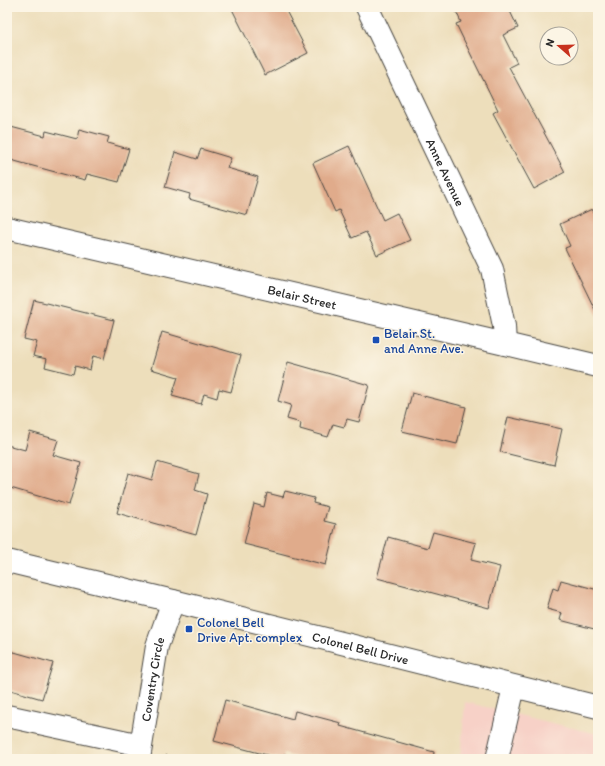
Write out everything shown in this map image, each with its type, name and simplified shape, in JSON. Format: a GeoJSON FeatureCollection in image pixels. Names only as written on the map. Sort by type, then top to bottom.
{"type":"FeatureCollection","features":[{"type":"Feature","properties":{"kind":"street","name":"Anne Avenue"},"geometry":{"type":"LineString","coordinates":[[367,7],[492,269],[504,326],[505,344]]}},
{"type":"Feature","properties":{"kind":"street","name":"Belair Street"},"geometry":{"type":"LineString","coordinates":[[7,228],[598,366]]}},
{"type":"Feature","properties":{"kind":"street","name":"Colonel Bell Drive"},"geometry":{"type":"LineString","coordinates":[[7,561],[598,707]]}},
{"type":"Feature","properties":{"kind":"street","name":"Coventry Circle"},"geometry":{"type":"LineString","coordinates":[[140,752],[158,646],[173,601]]}},
{"type":"Feature","properties":{"kind":"street"},"geometry":{"type":"LineString","coordinates":[[497,759],[514,687]]}},
{"type":"Feature","properties":{"kind":"street"},"geometry":{"type":"LineString","coordinates":[[7,716],[140,752]]}},
{"type":"Feature","properties":{"kind":"shaded area"},"geometry":{"type":"Polygon","coordinates":[[[465,702],[598,734],[598,759],[460,759],[465,702]]]}},
{"type":"Feature","properties":{"kind":"building"},"geometry":{"type":"Polygon","coordinates":[[[231,7],[284,7],[308,53],[265,75],[231,7]]]}},
{"type":"Feature","properties":{"kind":"building"},"geometry":{"type":"Polygon","coordinates":[[[454,7],[508,7],[518,28],[503,35],[517,63],[509,67],[565,172],[534,189],[493,113],[498,110],[456,24],[461,22],[454,7]]]}},
{"type":"Feature","properties":{"kind":"building"},"geometry":{"type":"Polygon","coordinates":[[[7,126],[45,136],[46,131],[77,139],[79,129],[109,137],[107,143],[129,149],[119,182],[87,174],[85,180],[7,159],[7,126]]]}},
{"type":"Feature","properties":{"kind":"building"},"geometry":{"type":"Polygon","coordinates":[[[349,146],[383,220],[397,213],[410,240],[377,255],[366,232],[352,238],[339,210],[335,212],[313,163],[349,146]]]}},
{"type":"Feature","properties":{"kind":"building"},"geometry":{"type":"Polygon","coordinates":[[[201,149],[231,158],[227,168],[258,177],[247,215],[189,199],[190,194],[165,187],[175,152],[197,159],[201,149]]]}},
{"type":"Feature","properties":{"kind":"building"},"geometry":{"type":"Polygon","coordinates":[[[592,209],[598,222],[598,316],[565,248],[570,246],[560,224],[592,209]]]}},
{"type":"Feature","properties":{"kind":"building"},"geometry":{"type":"Polygon","coordinates":[[[34,300],[114,320],[104,359],[93,356],[90,370],[75,366],[73,374],[45,367],[47,359],[33,356],[37,342],[24,339],[34,300]]]}},
{"type":"Feature","properties":{"kind":"building"},"geometry":{"type":"Polygon","coordinates":[[[162,332],[241,355],[231,392],[219,389],[217,398],[204,394],[201,404],[172,396],[178,377],[151,369],[162,332]]]}},
{"type":"Feature","properties":{"kind":"building"},"geometry":{"type":"Polygon","coordinates":[[[288,362],[369,385],[359,422],[347,419],[344,427],[333,424],[328,437],[300,429],[301,423],[287,419],[291,405],[278,401],[288,362]]]}},
{"type":"Feature","properties":{"kind":"building"},"geometry":{"type":"Polygon","coordinates":[[[412,393],[466,407],[457,444],[402,431],[412,393]]]}},
{"type":"Feature","properties":{"kind":"building"},"geometry":{"type":"Polygon","coordinates":[[[508,417],[562,429],[554,465],[500,452],[508,417]]]}},
{"type":"Feature","properties":{"kind":"building"},"geometry":{"type":"Polygon","coordinates":[[[30,432],[58,440],[53,455],[81,463],[69,505],[7,487],[7,445],[25,450],[30,432]]]}},
{"type":"Feature","properties":{"kind":"building"},"geometry":{"type":"Polygon","coordinates":[[[157,462],[199,474],[195,490],[207,494],[196,535],[117,513],[128,473],[152,480],[157,462]]]}},
{"type":"Feature","properties":{"kind":"building"},"geometry":{"type":"Polygon","coordinates":[[[285,491],[314,498],[313,503],[328,507],[324,521],[336,524],[326,565],[244,544],[254,504],[264,507],[267,493],[283,497],[285,491]]]}},
{"type":"Feature","properties":{"kind":"building"},"geometry":{"type":"Polygon","coordinates":[[[433,532],[476,543],[471,560],[500,567],[489,608],[377,578],[388,537],[428,548],[433,532]]]}},
{"type":"Feature","properties":{"kind":"building"},"geometry":{"type":"Polygon","coordinates":[[[561,580],[598,590],[598,630],[560,620],[562,613],[547,609],[553,588],[558,590],[561,580]]]}},
{"type":"Feature","properties":{"kind":"building"},"geometry":{"type":"Polygon","coordinates":[[[7,650],[53,663],[42,699],[7,689],[7,650]]]}},
{"type":"Feature","properties":{"kind":"building"},"geometry":{"type":"Polygon","coordinates":[[[225,700],[293,719],[295,711],[341,723],[340,726],[434,752],[433,759],[303,759],[284,754],[282,759],[214,741],[225,700]]]}},
{"type":"Feature","properties":{"kind":"place","name":"Belair St. and Anne Ave."},"geometry":{"type":"Point","coordinates":[376,340]}},
{"type":"Feature","properties":{"kind":"place","name":"Colonel Bell Drive Apt. complex"},"geometry":{"type":"Point","coordinates":[189,629]}}]}
